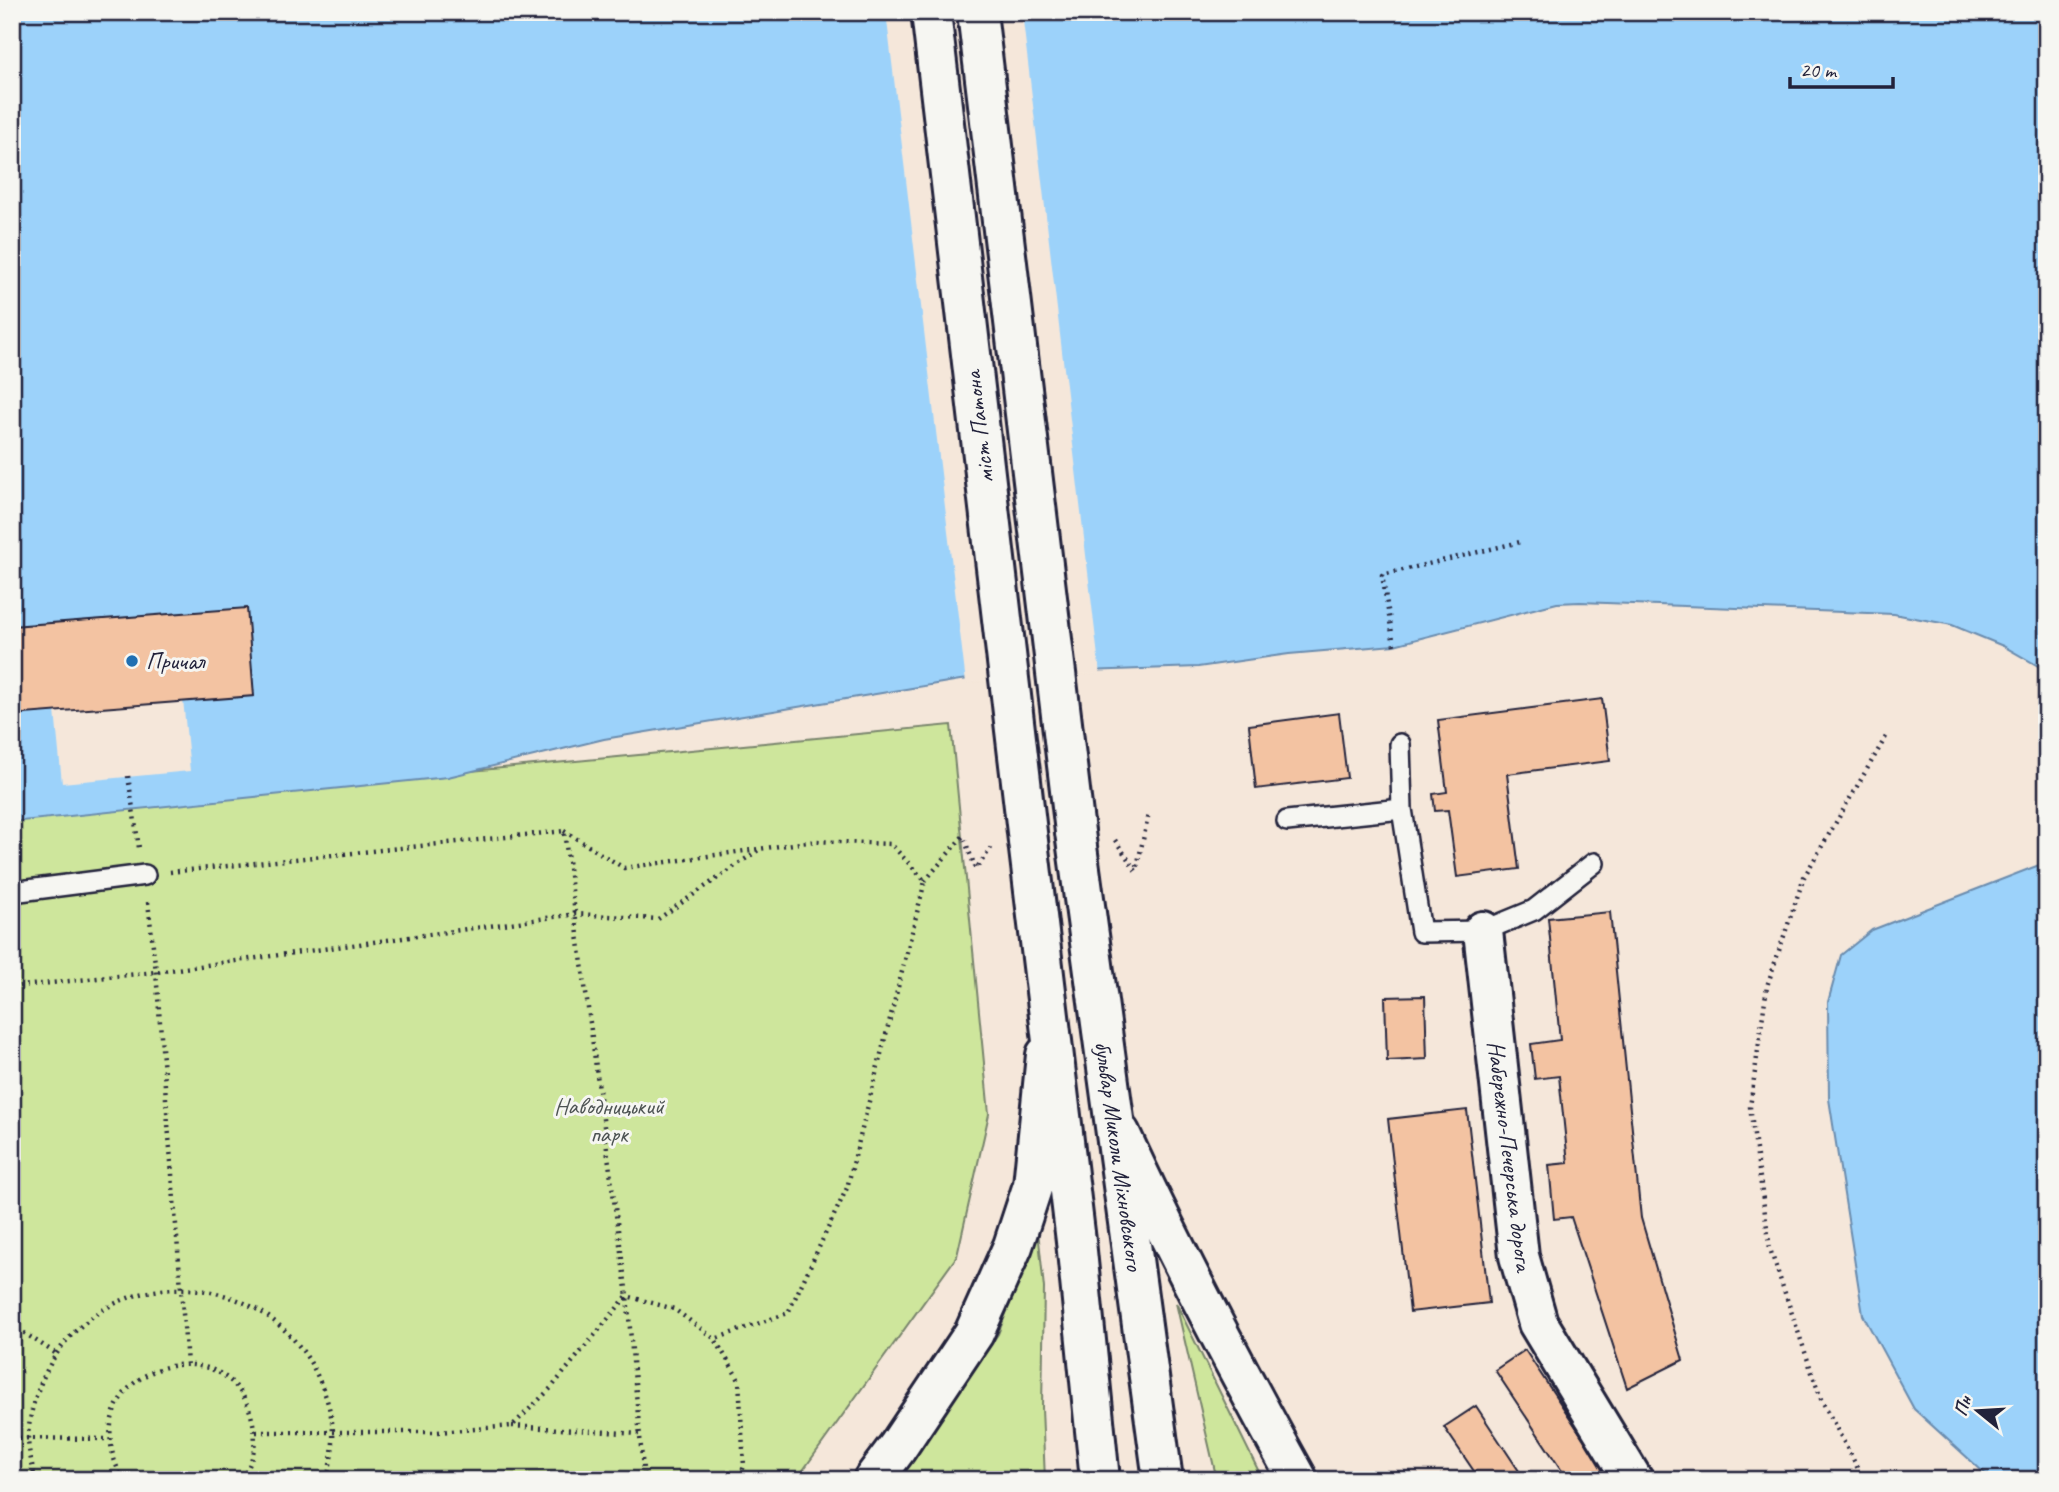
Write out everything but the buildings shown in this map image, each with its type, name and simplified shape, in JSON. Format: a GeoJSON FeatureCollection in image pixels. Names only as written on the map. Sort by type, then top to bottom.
{"type":"FeatureCollection","features":[{"type":"Feature","properties":{"kind":"main road","name":"міст Патона"},"geometry":{"type":"LineString","coordinates":[[930,12],[1012,841]]}},
{"type":"Feature","properties":{"kind":"main road","name":"міст Патона"},"geometry":{"type":"LineString","coordinates":[[977,12],[1091,831]]}},
{"type":"Feature","properties":{"kind":"main road","name":"бульвар Миколи Міхновського"},"geometry":{"type":"LineString","coordinates":[[1091,831],[1115,1121],[1163,1480]]}},
{"type":"Feature","properties":{"kind":"main road","name":"бульвар Миколи Міхновського"},"geometry":{"type":"LineString","coordinates":[[1012,841],[1050,1015],[1100,1480]]}},
{"type":"Feature","properties":{"kind":"main road","name":"Набережно-Печерська дорога"},"geometry":{"type":"LineString","coordinates":[[1483,931],[1518,1256],[1538,1323],[1633,1480]]}},
{"type":"Feature","properties":{"kind":"main road"},"geometry":{"type":"LineString","coordinates":[[873,1480],[974,1333],[1013,1246],[1033,1185],[1050,1015]]}},
{"type":"Feature","properties":{"kind":"main road"},"geometry":{"type":"LineString","coordinates":[[1115,1121],[1156,1210],[1298,1480]]}},
{"type":"Feature","properties":{"kind":"main road"},"geometry":{"type":"LineString","coordinates":[[1084,1480],[1089,1377]]}},
{"type":"Feature","properties":{"kind":"lane"},"geometry":{"type":"LineString","coordinates":[[1400,744],[1402,809],[1421,932],[1483,931],[1534,910],[1594,863]]}},
{"type":"Feature","properties":{"kind":"lane"},"geometry":{"type":"LineString","coordinates":[[1287,821],[1402,809]]}},
{"type":"Feature","properties":{"kind":"lane"},"geometry":{"type":"LineString","coordinates":[[12,892],[145,875]]}},
{"type":"Feature","properties":{"kind":"path"},"geometry":{"type":"LineString","coordinates":[[1394,645],[1382,575],[1520,542]]}},
{"type":"Feature","properties":{"kind":"path"},"geometry":{"type":"LineString","coordinates":[[1864,1480],[1821,1399],[1770,1250],[1750,1107],[1767,986],[1804,877],[1887,735]]}},
{"type":"Feature","properties":{"kind":"path"},"geometry":{"type":"LineString","coordinates":[[128,776],[145,875],[156,972],[187,1364]]}},
{"type":"Feature","properties":{"kind":"path"},"geometry":{"type":"LineString","coordinates":[[1091,831],[1136,871],[1149,813]]}},
{"type":"Feature","properties":{"kind":"path"},"geometry":{"type":"LineString","coordinates":[[145,875],[564,831],[624,868],[815,841],[891,845],[925,881]]}},
{"type":"Feature","properties":{"kind":"path"},"geometry":{"type":"LineString","coordinates":[[564,831],[627,1296],[644,1480]]}},
{"type":"Feature","properties":{"kind":"path"},"geometry":{"type":"LineString","coordinates":[[715,1339],[788,1313],[847,1188],[925,881],[963,835],[976,869],[1012,841]]}},
{"type":"Feature","properties":{"kind":"path"},"geometry":{"type":"LineString","coordinates":[[12,988],[156,972],[576,914],[658,919],[761,849]]}},
{"type":"Feature","properties":{"kind":"path"},"geometry":{"type":"LineString","coordinates":[[35,1480],[28,1438],[36,1394],[55,1353],[90,1318],[133,1295],[181,1287],[227,1294],[268,1315],[301,1347],[324,1387],[333,1432],[327,1480]]}},
{"type":"Feature","properties":{"kind":"path"},"geometry":{"type":"LineString","coordinates":[[627,1296],[674,1309],[715,1339],[739,1380],[744,1466],[739,1480]]}},
{"type":"Feature","properties":{"kind":"path"},"geometry":{"type":"LineString","coordinates":[[512,1426],[551,1388],[627,1296]]}},
{"type":"Feature","properties":{"kind":"path"},"geometry":{"type":"LineString","coordinates":[[12,1325],[55,1353]]}},
{"type":"Feature","properties":{"kind":"path"},"geometry":{"type":"LineString","coordinates":[[123,1480],[113,1461],[109,1439],[112,1415],[124,1394],[141,1377],[163,1367],[187,1364],[207,1368],[226,1378],[241,1393],[251,1411],[256,1432],[253,1456],[241,1480]]}},
{"type":"Feature","properties":{"kind":"path"},"geometry":{"type":"LineString","coordinates":[[256,1432],[438,1432],[512,1426],[639,1434]]}},
{"type":"Feature","properties":{"kind":"path"},"geometry":{"type":"LineString","coordinates":[[12,1438],[109,1439]]}},
{"type":"Feature","properties":{"kind":"green space","name":"Наводницький парк"},"geometry":{"type":"Polygon","coordinates":[[[951,725],[989,1114],[957,1256],[796,1480],[12,1480],[12,815],[951,725]]]}},
{"type":"Feature","properties":{"kind":"green space"},"geometry":{"type":"Polygon","coordinates":[[[1037,1221],[1044,1288],[1042,1408],[1045,1480],[891,1480],[998,1334],[1020,1278],[1037,1221]]]}},
{"type":"Feature","properties":{"kind":"green space"},"geometry":{"type":"Polygon","coordinates":[[[1176,1303],[1263,1480],[1217,1480],[1176,1303]]]}},
{"type":"Feature","properties":{"kind":"water"},"geometry":{"type":"Polygon","coordinates":[[[12,12],[2047,12],[2047,671],[2003,646],[1952,625],[1894,614],[1557,603],[1394,645],[1289,654],[1198,667],[1030,673],[960,680],[604,739],[448,777],[12,822],[12,12]]]}},
{"type":"Feature","properties":{"kind":"water"},"geometry":{"type":"Polygon","coordinates":[[[2047,862],[2047,1480],[1992,1480],[1914,1409],[1863,1315],[1829,1099],[1828,1002],[1841,955],[1872,930],[2047,862]]]}},
{"type":"Feature","properties":{"kind":"pier"},"geometry":{"type":"Polygon","coordinates":[[[886,12],[1022,12],[1100,674],[966,683],[886,12]]]}},
{"type":"Feature","properties":{"kind":"pier"},"geometry":{"type":"Polygon","coordinates":[[[183,699],[190,771],[62,783],[55,711],[183,699]]]}},
{"type":"Feature","properties":{"kind":"place","name":"Причал"},"geometry":{"type":"Point","coordinates":[132,661]}}]}
